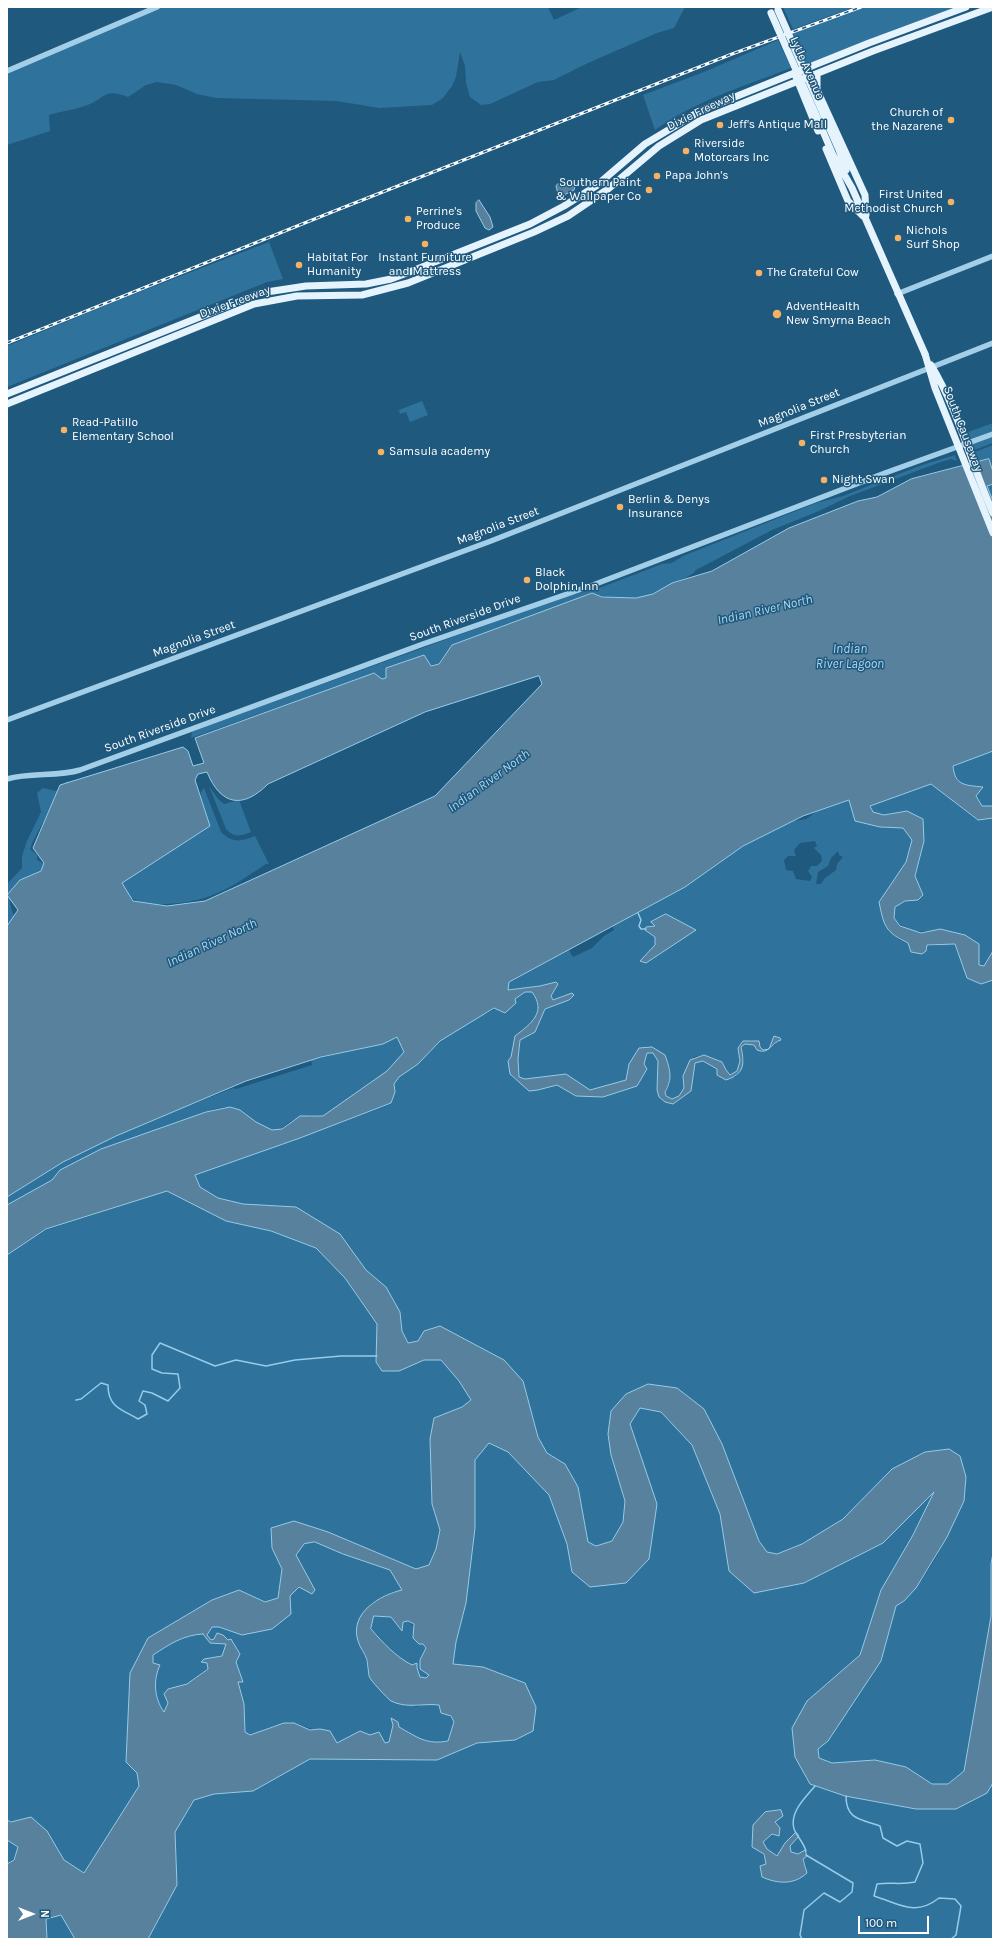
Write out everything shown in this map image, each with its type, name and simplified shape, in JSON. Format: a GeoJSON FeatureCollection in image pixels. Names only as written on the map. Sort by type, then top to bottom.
{"type":"FeatureCollection","features":[{"type":"Feature","properties":{"kind":"main road","name":"Dixie Freeway"},"geometry":{"type":"LineString","coordinates":[[7,394],[251,296],[293,287],[353,286],[391,279],[530,224],[585,194],[645,144],[686,118],[700,111],[876,40],[966,7]]}},
{"type":"Feature","properties":{"kind":"main road","name":"Dixie Freeway"},"geometry":{"type":"LineString","coordinates":[[7,404],[254,304],[297,296],[352,295],[381,292],[408,283],[555,223],[590,202],[652,151],[684,130],[719,112],[993,7]]}},
{"type":"Feature","properties":{"kind":"main road","name":"Lytle Avenue"},"geometry":{"type":"LineString","coordinates":[[774,9],[866,219],[897,294]]}},
{"type":"Feature","properties":{"kind":"main road"},"geometry":{"type":"LineString","coordinates":[[797,72],[808,77],[817,90],[865,195],[866,219],[848,201],[796,82],[797,72]]}},
{"type":"Feature","properties":{"kind":"main road"},"geometry":{"type":"LineString","coordinates":[[817,74],[817,90]]}},
{"type":"Feature","properties":{"kind":"main road","name":"South Causeway"},"geometry":{"type":"LineString","coordinates":[[897,294],[925,354],[943,384],[993,513]]}},
{"type":"Feature","properties":{"kind":"main road","name":"South Causeway"},"geometry":{"type":"LineString","coordinates":[[925,354],[935,388],[993,533]]}},
{"type":"Feature","properties":{"kind":"street"},"geometry":{"type":"LineString","coordinates":[[7,71],[157,7]]}},
{"type":"Feature","properties":{"kind":"street"},"geometry":{"type":"LineString","coordinates":[[897,294],[993,256]]}},
{"type":"Feature","properties":{"kind":"street","name":"Magnolia Street"},"geometry":{"type":"LineString","coordinates":[[7,720],[491,541],[993,343]]}},
{"type":"Feature","properties":{"kind":"street","name":"South Riverside Drive"},"geometry":{"type":"LineString","coordinates":[[7,779],[32,773],[70,773],[80,770],[438,639],[593,585],[885,473],[993,434]]}},
{"type":"Feature","properties":{"kind":"shaded area"},"geometry":{"type":"Polygon","coordinates":[[[157,7],[548,7],[554,20],[582,7],[685,7],[674,28],[657,33],[588,63],[554,80],[538,82],[490,104],[481,105],[470,97],[466,83],[465,66],[460,52],[456,77],[452,86],[443,98],[432,105],[379,108],[337,101],[216,98],[197,94],[176,85],[157,82],[146,85],[128,97],[114,93],[109,94],[85,106],[49,115],[50,131],[7,145],[7,71],[157,7]]]}},
{"type":"Feature","properties":{"kind":"shaded area"},"geometry":{"type":"Polygon","coordinates":[[[783,7],[855,7],[793,29],[783,7]]]}},
{"type":"Feature","properties":{"kind":"shaded area"},"geometry":{"type":"Polygon","coordinates":[[[861,7],[966,7],[805,69],[788,33],[861,7]]]}},
{"type":"Feature","properties":{"kind":"shaded area"},"geometry":{"type":"Polygon","coordinates":[[[778,40],[791,68],[703,102],[655,130],[643,95],[704,72],[778,40]]]}},
{"type":"Feature","properties":{"kind":"shaded area"},"geometry":{"type":"Polygon","coordinates":[[[269,242],[283,279],[267,282],[7,387],[7,346],[121,299],[269,242]]]}},
{"type":"Feature","properties":{"kind":"shaded area"},"geometry":{"type":"Polygon","coordinates":[[[422,401],[428,415],[410,422],[406,412],[400,414],[399,410],[422,401]]]}},
{"type":"Feature","properties":{"kind":"shaded area"},"geometry":{"type":"Polygon","coordinates":[[[993,423],[993,432],[970,440],[968,432],[993,423]]]}},
{"type":"Feature","properties":{"kind":"shaded area"},"geometry":{"type":"Polygon","coordinates":[[[993,437],[993,443],[974,450],[972,444],[993,437]]]}},
{"type":"Feature","properties":{"kind":"shaded area"},"geometry":{"type":"Polygon","coordinates":[[[993,445],[993,517],[967,455],[993,445]]]}},
{"type":"Feature","properties":{"kind":"shaded area"},"geometry":{"type":"Polygon","coordinates":[[[955,455],[957,461],[951,459],[938,463],[850,496],[819,511],[772,530],[696,570],[688,577],[672,583],[653,594],[638,598],[622,599],[592,593],[452,645],[438,664],[430,665],[424,655],[386,668],[387,678],[382,679],[374,673],[191,738],[192,732],[201,728],[561,598],[602,587],[662,564],[672,563],[683,556],[816,503],[843,496],[922,465],[955,455]]]}},
{"type":"Feature","properties":{"kind":"shaded area"},"geometry":{"type":"Polygon","coordinates":[[[993,746],[993,806],[982,806],[976,796],[982,787],[961,784],[949,768],[956,760],[993,746]]]}},
{"type":"Feature","properties":{"kind":"shaded area"},"geometry":{"type":"Polygon","coordinates":[[[67,781],[73,783],[55,800],[30,849],[37,855],[37,860],[44,864],[43,869],[21,882],[12,892],[10,899],[15,917],[7,926],[7,884],[22,868],[22,856],[27,841],[41,812],[37,793],[43,788],[56,791],[67,781]]]}},
{"type":"Feature","properties":{"kind":"shaded area"},"geometry":{"type":"Polygon","coordinates":[[[931,784],[977,820],[993,818],[993,951],[984,966],[978,965],[940,929],[927,931],[909,930],[894,918],[895,907],[905,901],[918,900],[923,895],[915,876],[924,841],[907,811],[884,815],[873,812],[870,805],[931,784]]]}},
{"type":"Feature","properties":{"kind":"shaded area"},"geometry":{"type":"Polygon","coordinates":[[[209,786],[218,799],[224,804],[239,800],[251,832],[235,835],[226,829],[209,786]]]}},
{"type":"Feature","properties":{"kind":"shaded area"},"geometry":{"type":"Polygon","coordinates":[[[204,788],[221,832],[233,840],[241,840],[255,836],[269,864],[266,864],[226,889],[201,899],[173,904],[162,904],[141,902],[133,899],[126,894],[120,883],[199,801],[201,792],[204,788]]]}},
{"type":"Feature","properties":{"kind":"shaded area"},"geometry":{"type":"Polygon","coordinates":[[[849,800],[880,827],[903,828],[912,840],[906,862],[879,902],[892,931],[897,938],[910,944],[933,946],[955,944],[967,978],[981,984],[993,980],[993,1553],[991,1564],[991,1616],[964,1771],[948,1784],[932,1784],[906,1767],[875,1760],[832,1763],[819,1758],[818,1749],[828,1741],[881,1661],[896,1606],[907,1598],[926,1573],[944,1543],[964,1501],[949,1449],[925,1452],[892,1469],[843,1519],[802,1544],[777,1554],[767,1552],[759,1541],[722,1444],[704,1409],[648,1384],[611,1455],[625,1501],[623,1522],[612,1541],[596,1546],[588,1542],[585,1525],[565,1464],[547,1453],[538,1437],[523,1381],[418,1341],[408,1343],[402,1331],[400,1312],[386,1287],[366,1270],[354,1254],[296,1207],[243,1204],[218,1198],[200,1187],[195,1175],[391,1104],[395,1092],[394,1084],[399,1077],[418,1064],[440,1041],[471,1021],[515,999],[525,992],[532,992],[538,1006],[537,1012],[527,1027],[515,1036],[510,1074],[529,1091],[557,1085],[576,1096],[603,1097],[637,1086],[645,1067],[644,1064],[647,1053],[653,1053],[658,1061],[659,1097],[665,1102],[673,1104],[691,1091],[695,1063],[703,1061],[717,1069],[717,1075],[736,1077],[744,1060],[741,1048],[745,1044],[738,1048],[740,1061],[737,1071],[730,1075],[722,1062],[704,1055],[694,1057],[683,1075],[684,1088],[679,1096],[672,1099],[666,1096],[665,1091],[670,1084],[652,1047],[629,1064],[626,1080],[590,1090],[566,1074],[526,1079],[519,1077],[518,1059],[520,1040],[535,1032],[545,1009],[569,1000],[572,993],[553,1000],[551,997],[558,984],[556,982],[540,986],[507,990],[509,982],[569,950],[573,957],[592,948],[604,936],[614,930],[613,926],[685,887],[743,846],[793,821],[806,819],[816,812],[849,800]],[[815,841],[800,843],[794,850],[796,856],[788,856],[784,860],[786,870],[793,871],[796,879],[810,881],[812,877],[808,871],[811,866],[817,866],[822,861],[821,855],[814,848],[817,846],[815,841]],[[838,851],[831,858],[828,866],[818,872],[816,884],[821,884],[825,878],[836,870],[837,864],[843,857],[839,855],[838,851]],[[652,921],[655,926],[647,927],[645,930],[656,937],[655,945],[640,961],[646,963],[696,930],[652,921]],[[774,1036],[769,1049],[763,1050],[769,1050],[776,1041],[774,1036]],[[752,1040],[745,1044],[755,1045],[757,1050],[763,1050],[752,1040]]]}},
{"type":"Feature","properties":{"kind":"shaded area"},"geometry":{"type":"Polygon","coordinates":[[[397,1037],[404,1053],[387,1071],[323,1116],[311,1115],[298,1118],[291,1121],[281,1129],[273,1130],[261,1126],[236,1108],[226,1107],[204,1112],[140,1136],[60,1170],[52,1180],[7,1205],[7,1196],[46,1171],[76,1154],[159,1117],[233,1088],[236,1089],[312,1065],[311,1060],[382,1044],[397,1037]]]}},
{"type":"Feature","properties":{"kind":"shaded area"},"geometry":{"type":"Polygon","coordinates":[[[167,1191],[226,1221],[271,1231],[316,1248],[345,1278],[377,1324],[378,1342],[399,1371],[424,1360],[441,1360],[459,1381],[471,1400],[462,1407],[434,1418],[430,1439],[432,1504],[440,1530],[436,1549],[429,1565],[416,1569],[328,1532],[272,1548],[282,1569],[278,1598],[266,1602],[239,1590],[212,1600],[148,1638],[130,1673],[126,1762],[137,1773],[139,1786],[84,1873],[64,1860],[47,1831],[7,1820],[7,1255],[46,1230],[167,1191]]]}},
{"type":"Feature","properties":{"kind":"shaded area"},"geometry":{"type":"Polygon","coordinates":[[[640,1408],[661,1412],[692,1445],[720,1514],[729,1571],[804,1583],[883,1543],[935,1491],[913,1535],[881,1590],[860,1655],[807,1701],[792,1728],[795,1757],[810,1784],[845,1796],[916,1809],[987,1793],[993,1783],[993,1939],[148,1939],[177,1885],[175,1832],[194,1800],[214,1794],[253,1791],[310,1759],[437,1760],[477,1743],[515,1740],[483,1667],[453,1664],[456,1642],[466,1603],[475,1528],[475,1460],[488,1443],[508,1452],[549,1495],[567,1544],[572,1572],[626,1583],[639,1455],[630,1424],[640,1408]],[[753,1825],[766,1864],[761,1866],[807,1868],[803,1859],[807,1856],[805,1850],[798,1854],[791,1852],[789,1846],[799,1836],[797,1832],[785,1843],[777,1857],[767,1849],[763,1842],[772,1834],[779,1836],[753,1825]]]}},
{"type":"Feature","properties":{"kind":"shaded area"},"geometry":{"type":"Polygon","coordinates":[[[315,1542],[343,1554],[390,1570],[403,1590],[392,1592],[371,1603],[357,1640],[366,1659],[369,1677],[416,1707],[426,1703],[439,1705],[454,1722],[448,1741],[432,1742],[417,1738],[403,1730],[392,1718],[393,1725],[389,1742],[385,1743],[360,1731],[337,1743],[320,1729],[309,1728],[293,1723],[282,1723],[251,1735],[245,1732],[244,1704],[238,1682],[243,1681],[236,1662],[240,1654],[232,1639],[210,1640],[207,1635],[212,1627],[219,1627],[242,1635],[300,1587],[312,1594],[296,1555],[304,1544],[315,1542]]]}},
{"type":"Feature","properties":{"kind":"shaded area"},"geometry":{"type":"Polygon","coordinates":[[[374,1616],[391,1617],[402,1630],[403,1622],[407,1621],[411,1624],[426,1648],[420,1660],[429,1676],[426,1678],[420,1677],[412,1666],[401,1660],[381,1640],[371,1629],[374,1616]]]}},
{"type":"Feature","properties":{"kind":"shaded area"},"geometry":{"type":"Polygon","coordinates":[[[203,1634],[210,1643],[226,1644],[222,1656],[204,1659],[202,1662],[207,1663],[208,1668],[187,1684],[168,1689],[168,1703],[164,1713],[160,1707],[156,1692],[153,1655],[183,1638],[203,1634]]]}},
{"type":"Feature","properties":{"kind":"shaded area"},"geometry":{"type":"Polygon","coordinates":[[[7,1840],[18,1847],[13,1860],[7,1864],[7,1840]]]}},
{"type":"Feature","properties":{"kind":"shaded area"},"geometry":{"type":"Polygon","coordinates":[[[61,1914],[75,1939],[47,1939],[46,1919],[61,1914]]]}},
{"type":"Feature","properties":{"kind":"water"},"geometry":{"type":"Polygon","coordinates":[[[558,184],[575,186],[574,190],[562,196],[558,194],[556,186],[558,184]]]}},
{"type":"Feature","properties":{"kind":"water"},"geometry":{"type":"Polygon","coordinates":[[[479,200],[490,217],[493,227],[489,230],[485,228],[476,211],[476,203],[479,200]]]}},
{"type":"Feature","properties":{"kind":"water","name":"Indian River Lagoon"},"geometry":{"type":"Polygon","coordinates":[[[989,459],[993,472],[993,484],[987,486],[993,501],[993,751],[953,766],[954,773],[959,781],[966,785],[983,787],[976,796],[982,806],[993,806],[993,818],[978,820],[931,784],[870,806],[873,812],[884,815],[907,811],[923,819],[924,841],[915,876],[923,895],[918,900],[905,901],[895,907],[894,918],[900,926],[921,933],[940,929],[965,935],[979,944],[979,965],[984,966],[993,951],[993,980],[981,984],[967,978],[955,944],[927,945],[926,951],[922,954],[911,952],[908,943],[890,932],[884,923],[879,902],[906,862],[912,840],[903,828],[880,827],[855,821],[849,800],[803,816],[743,846],[685,887],[509,982],[508,990],[540,986],[556,982],[558,984],[551,996],[553,1000],[572,993],[574,995],[569,1000],[545,1009],[535,1032],[520,1040],[518,1059],[519,1077],[525,1079],[566,1074],[590,1090],[626,1080],[629,1064],[639,1048],[652,1047],[665,1055],[670,1078],[665,1092],[666,1096],[672,1099],[679,1096],[684,1088],[683,1076],[690,1060],[704,1055],[722,1062],[730,1075],[737,1071],[740,1061],[738,1048],[743,1041],[759,1041],[760,1047],[763,1050],[768,1049],[761,1051],[757,1050],[754,1045],[745,1044],[741,1047],[743,1059],[742,1068],[740,1072],[732,1078],[726,1080],[717,1075],[717,1069],[703,1061],[695,1063],[691,1091],[673,1104],[665,1102],[659,1097],[657,1090],[658,1061],[653,1053],[647,1053],[644,1064],[647,1069],[637,1086],[603,1097],[576,1096],[557,1085],[529,1091],[510,1074],[508,1061],[511,1057],[515,1036],[527,1027],[537,1012],[538,1006],[532,992],[525,992],[515,999],[516,1003],[505,1013],[494,1008],[440,1041],[418,1064],[399,1077],[394,1084],[395,1092],[391,1103],[300,1138],[195,1175],[200,1187],[218,1198],[243,1204],[296,1207],[340,1234],[366,1270],[386,1287],[400,1312],[402,1331],[408,1343],[418,1341],[424,1331],[440,1326],[504,1360],[523,1381],[538,1437],[547,1453],[565,1464],[578,1487],[588,1542],[596,1546],[612,1541],[623,1522],[625,1501],[611,1455],[608,1434],[611,1411],[626,1394],[648,1384],[677,1388],[704,1409],[722,1444],[759,1541],[767,1552],[777,1554],[802,1544],[843,1519],[892,1469],[925,1452],[949,1449],[960,1456],[966,1477],[964,1501],[947,1537],[916,1588],[904,1601],[896,1606],[881,1661],[828,1741],[818,1749],[819,1758],[832,1763],[875,1760],[906,1767],[932,1784],[948,1784],[964,1771],[991,1616],[991,1564],[993,1553],[993,1783],[987,1793],[956,1809],[916,1809],[845,1796],[810,1784],[795,1757],[792,1728],[807,1701],[860,1655],[881,1590],[913,1535],[934,1492],[883,1543],[804,1583],[754,1593],[729,1571],[720,1514],[692,1445],[661,1412],[640,1408],[630,1424],[657,1504],[649,1559],[626,1583],[590,1587],[572,1572],[567,1544],[549,1495],[508,1452],[489,1443],[475,1460],[475,1528],[466,1603],[456,1642],[453,1664],[483,1667],[525,1683],[536,1707],[533,1731],[515,1740],[477,1743],[437,1760],[310,1759],[253,1791],[214,1794],[194,1800],[175,1832],[177,1885],[148,1939],[75,1939],[61,1915],[46,1919],[47,1939],[7,1939],[7,1864],[14,1860],[18,1847],[7,1840],[7,1820],[11,1822],[31,1817],[47,1831],[64,1860],[84,1873],[139,1786],[137,1773],[126,1762],[130,1673],[148,1638],[212,1600],[239,1590],[265,1602],[278,1598],[282,1569],[272,1548],[271,1528],[294,1521],[328,1532],[416,1569],[429,1565],[436,1549],[440,1530],[432,1504],[430,1439],[434,1418],[462,1407],[471,1400],[459,1381],[441,1360],[424,1360],[399,1371],[382,1371],[376,1362],[377,1324],[345,1278],[316,1248],[271,1231],[226,1221],[167,1191],[46,1229],[7,1255],[7,1205],[52,1180],[60,1170],[101,1149],[206,1112],[230,1107],[240,1110],[256,1122],[272,1130],[282,1129],[300,1116],[323,1116],[387,1071],[404,1052],[397,1037],[383,1044],[321,1057],[246,1081],[116,1136],[63,1162],[7,1197],[7,926],[18,910],[7,895],[20,880],[41,871],[44,863],[33,848],[60,785],[183,747],[188,751],[193,766],[204,763],[195,738],[374,673],[382,679],[386,678],[386,668],[424,655],[431,666],[439,664],[452,645],[592,593],[602,597],[636,598],[653,594],[672,583],[712,571],[789,528],[858,501],[877,497],[911,479],[989,459]],[[539,676],[425,712],[268,784],[259,792],[241,800],[233,800],[219,792],[207,772],[198,774],[195,780],[210,826],[122,883],[133,901],[167,906],[205,901],[435,796],[542,684],[539,676]],[[315,1542],[304,1544],[296,1555],[315,1590],[312,1594],[299,1587],[290,1596],[291,1614],[272,1629],[242,1635],[219,1627],[212,1627],[207,1635],[211,1640],[214,1639],[217,1633],[223,1635],[228,1640],[231,1639],[240,1654],[236,1662],[243,1682],[238,1682],[244,1704],[245,1732],[250,1735],[284,1723],[294,1723],[310,1730],[320,1729],[330,1731],[337,1743],[360,1731],[370,1735],[379,1732],[385,1743],[389,1742],[393,1725],[391,1718],[398,1722],[399,1727],[417,1737],[434,1742],[448,1741],[454,1722],[451,1716],[441,1713],[439,1705],[403,1705],[391,1701],[375,1685],[369,1676],[367,1660],[358,1641],[356,1631],[362,1614],[368,1607],[393,1592],[402,1590],[390,1570],[343,1554],[315,1542]],[[374,1616],[371,1629],[400,1658],[412,1665],[417,1663],[420,1677],[426,1678],[429,1675],[420,1669],[420,1660],[426,1648],[423,1644],[419,1644],[413,1638],[414,1624],[408,1621],[403,1622],[402,1631],[391,1617],[374,1616]],[[203,1634],[177,1641],[153,1655],[153,1663],[160,1665],[156,1677],[156,1695],[164,1712],[168,1703],[164,1694],[168,1689],[187,1684],[208,1669],[207,1663],[201,1662],[204,1659],[222,1656],[226,1644],[210,1643],[203,1634]]]}},
{"type":"Feature","properties":{"kind":"water"},"geometry":{"type":"Polygon","coordinates":[[[666,914],[696,930],[646,963],[640,961],[655,945],[655,937],[645,930],[646,927],[655,926],[651,922],[666,914]]]}},
{"type":"Feature","properties":{"kind":"water"},"geometry":{"type":"Polygon","coordinates":[[[774,1036],[780,1038],[781,1040],[777,1041],[769,1048],[774,1036]]]}},
{"type":"Feature","properties":{"kind":"water"},"geometry":{"type":"Polygon","coordinates":[[[781,1810],[783,1816],[775,1822],[780,1828],[779,1836],[772,1834],[763,1842],[767,1849],[777,1856],[785,1843],[796,1832],[799,1836],[790,1846],[791,1852],[798,1854],[805,1850],[807,1856],[803,1859],[807,1873],[797,1880],[786,1882],[774,1881],[762,1877],[760,1866],[766,1864],[764,1854],[752,1847],[753,1825],[765,1812],[781,1810]]]}},
{"type":"Feature","properties":{"kind":"waterway"},"geometry":{"type":"LineString","coordinates":[[638,913],[641,920],[639,926],[641,929],[646,929]]}},
{"type":"Feature","properties":{"kind":"waterway"},"geometry":{"type":"LineString","coordinates":[[76,1400],[81,1399],[101,1383],[108,1385],[110,1398],[113,1403],[121,1410],[138,1419],[147,1414],[145,1405],[139,1401],[143,1391],[152,1393],[168,1401],[180,1388],[178,1374],[162,1373],[152,1369],[152,1355],[160,1343],[215,1366],[236,1360],[266,1366],[295,1360],[341,1356],[377,1356]]}},
{"type":"Feature","properties":{"kind":"waterway"},"geometry":{"type":"LineString","coordinates":[[806,1851],[794,1829],[793,1823],[799,1805],[815,1786]]}},
{"type":"Feature","properties":{"kind":"waterway"},"geometry":{"type":"LineString","coordinates":[[846,1796],[847,1804],[852,1814],[861,1820],[880,1826],[883,1838],[897,1846],[907,1841],[920,1844],[923,1863],[915,1882],[877,1884],[874,1896],[900,1905],[915,1908],[930,1904],[939,1898],[955,1899],[961,1906],[956,1935],[951,1939]]}},
{"type":"Feature","properties":{"kind":"waterway"},"geometry":{"type":"LineString","coordinates":[[802,1939],[800,1935],[804,1910],[824,1893],[840,1902],[852,1892],[853,1883],[806,1855]]}},
{"type":"Feature","properties":{"kind":"railway"},"geometry":{"type":"LineString","coordinates":[[7,343],[332,212],[732,54],[861,7]]}},
{"type":"Feature","properties":{"kind":"place","name":"Church of the Nazarene"},"geometry":{"type":"Point","coordinates":[951,120]}},
{"type":"Feature","properties":{"kind":"place","name":"Jeff's Antique Mall"},"geometry":{"type":"Point","coordinates":[720,125]}},
{"type":"Feature","properties":{"kind":"place","name":"Riverside Motorcars Inc"},"geometry":{"type":"Point","coordinates":[686,151]}},
{"type":"Feature","properties":{"kind":"place","name":"Papa John's"},"geometry":{"type":"Point","coordinates":[657,176]}},
{"type":"Feature","properties":{"kind":"place","name":"Southern Paint & Wallpaper Co"},"geometry":{"type":"Point","coordinates":[649,190]}},
{"type":"Feature","properties":{"kind":"place","name":"First United Methodist Church"},"geometry":{"type":"Point","coordinates":[951,202]}},
{"type":"Feature","properties":{"kind":"place","name":"Perrine's Produce"},"geometry":{"type":"Point","coordinates":[408,219]}},
{"type":"Feature","properties":{"kind":"place","name":"Nichols Surf Shop"},"geometry":{"type":"Point","coordinates":[898,238]}},
{"type":"Feature","properties":{"kind":"place","name":"Instant Furniture and Mattress"},"geometry":{"type":"Point","coordinates":[425,244]}},
{"type":"Feature","properties":{"kind":"place","name":"Habitat For Humanity"},"geometry":{"type":"Point","coordinates":[299,265]}},
{"type":"Feature","properties":{"kind":"place","name":"The Grateful Cow"},"geometry":{"type":"Point","coordinates":[759,273]}},
{"type":"Feature","properties":{"kind":"place","name":"AdventHealth New Smyrna Beach"},"geometry":{"type":"Point","coordinates":[777,314]}},
{"type":"Feature","properties":{"kind":"place","name":"Read-Patillo Elementary School"},"geometry":{"type":"Point","coordinates":[64,430]}},
{"type":"Feature","properties":{"kind":"place","name":"First Presbyterian Church"},"geometry":{"type":"Point","coordinates":[802,443]}},
{"type":"Feature","properties":{"kind":"place","name":"Samsula academy"},"geometry":{"type":"Point","coordinates":[381,452]}},
{"type":"Feature","properties":{"kind":"place","name":"Night Swan"},"geometry":{"type":"Point","coordinates":[824,480]}},
{"type":"Feature","properties":{"kind":"place","name":"Berlin & Denys Insurance"},"geometry":{"type":"Point","coordinates":[620,507]}},
{"type":"Feature","properties":{"kind":"place","name":"Black Dolphin Inn"},"geometry":{"type":"Point","coordinates":[527,580]}},
{"type":"Feature","properties":{"kind":"water label","name":"Indian River North"},"geometry":{"type":"Point","coordinates":[765,610]}},
{"type":"Feature","properties":{"kind":"water label","name":"Indian River North"},"geometry":{"type":"Point","coordinates":[489,781]}},
{"type":"Feature","properties":{"kind":"water label","name":"Indian River North"},"geometry":{"type":"Point","coordinates":[212,943]}}]}
